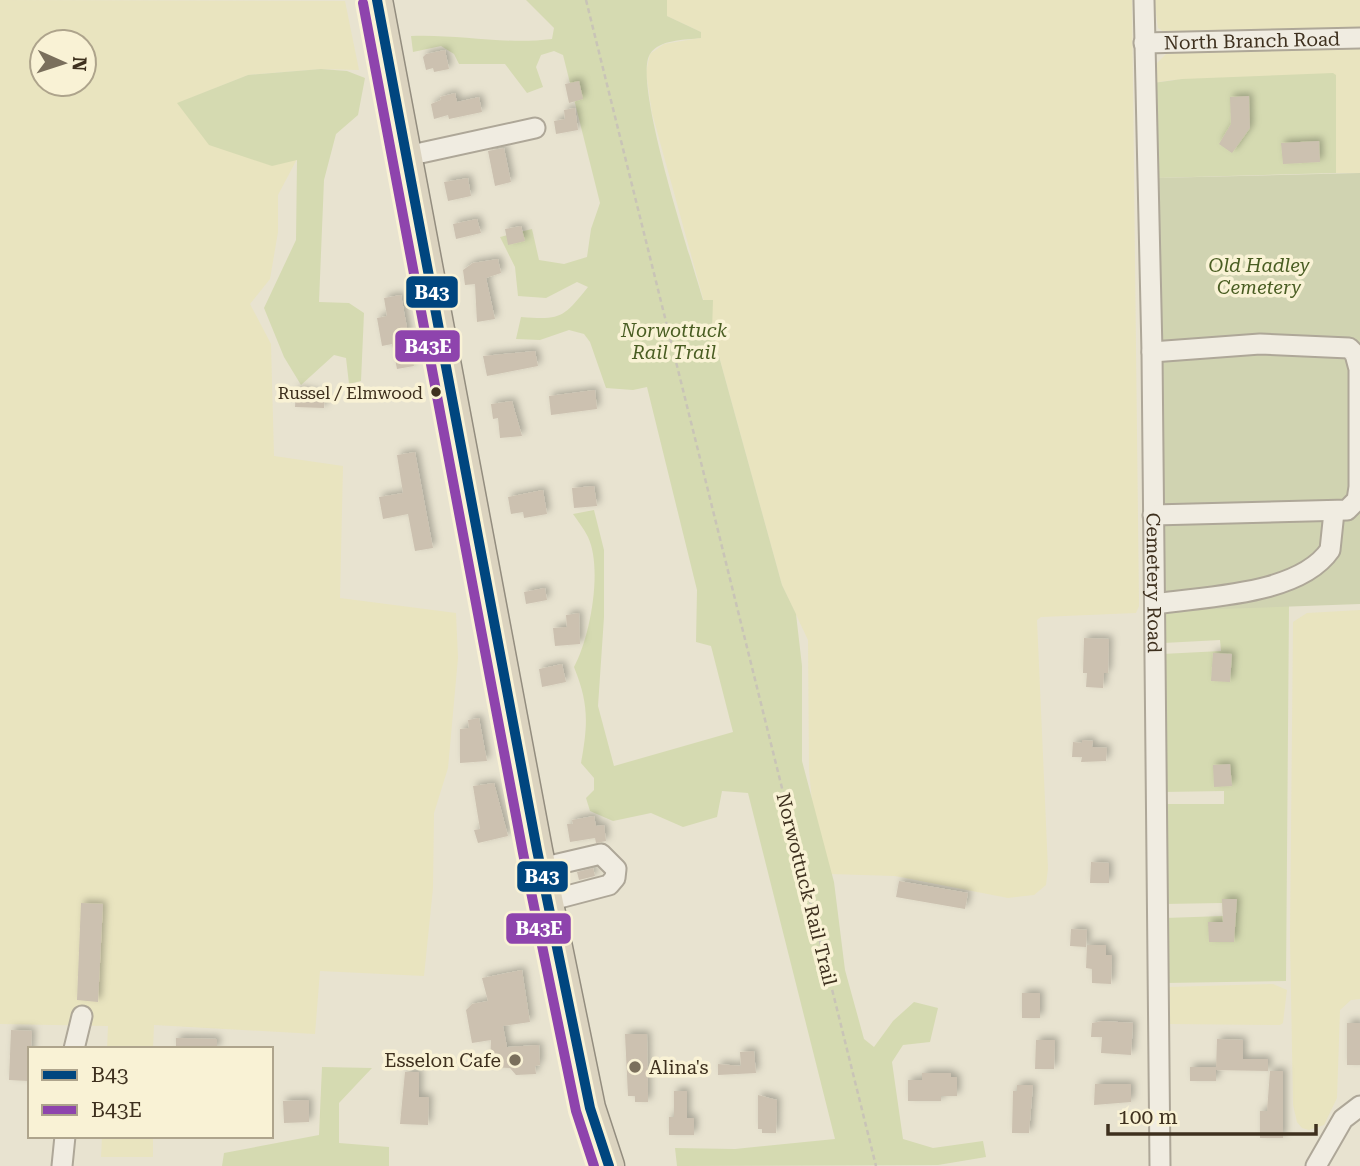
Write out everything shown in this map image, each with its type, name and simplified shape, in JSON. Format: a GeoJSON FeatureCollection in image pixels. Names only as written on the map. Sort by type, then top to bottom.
{"type":"FeatureCollection","features":[{"type":"Feature","properties":{"kind":"highway"},"geometry":{"type":"LineString","coordinates":[[376,0],[541,868],[590,1108],[609,1166]]}},
{"type":"Feature","properties":{"kind":"street","name":"Cemetery Road"},"geometry":{"type":"LineString","coordinates":[[1144,0],[1152,352],[1160,1166]]}},
{"type":"Feature","properties":{"kind":"street","name":"North Branch Road"},"geometry":{"type":"LineString","coordinates":[[1144,43],[1360,38]]}},
{"type":"Feature","properties":{"kind":"street"},"geometry":{"type":"LineString","coordinates":[[407,156],[535,128]]}},
{"type":"Feature","properties":{"kind":"street"},"geometry":{"type":"LineString","coordinates":[[1152,352],[1260,344],[1349,348],[1355,354],[1359,369],[1359,494],[1353,506],[1334,512],[1153,515]]}},
{"type":"Feature","properties":{"kind":"street"},"geometry":{"type":"LineString","coordinates":[[1155,604],[1265,586],[1306,574],[1330,550],[1334,512]]}},
{"type":"Feature","properties":{"kind":"street"},"geometry":{"type":"LineString","coordinates":[[541,868],[601,854],[616,869],[615,878],[608,885],[548,901]]}},
{"type":"Feature","properties":{"kind":"street"},"geometry":{"type":"LineString","coordinates":[[74,1047],[82,1016]]}},
{"type":"Feature","properties":{"kind":"street"},"geometry":{"type":"LineString","coordinates":[[1316,1166],[1343,1119],[1360,1106]]}},
{"type":"Feature","properties":{"kind":"street"},"geometry":{"type":"LineString","coordinates":[[62,1166],[65,1138]]}},
{"type":"Feature","properties":{"kind":"path","name":"Norwottuck Rail Trail"},"geometry":{"type":"LineString","coordinates":[[586,0],[876,1166]]}},
{"type":"Feature","properties":{"kind":"shaded area"},"geometry":{"type":"Polygon","coordinates":[[[0,0],[345,1],[359,70],[321,69],[248,75],[178,103],[297,159],[278,195],[278,232],[270,279],[250,304],[271,344],[274,456],[343,466],[340,598],[456,613],[458,658],[448,768],[434,813],[433,888],[424,976],[320,971],[315,1034],[154,1025],[153,1047],[107,1047],[108,1026],[0,1024],[0,0]]]}},
{"type":"Feature","properties":{"kind":"shaded area"},"geometry":{"type":"Polygon","coordinates":[[[667,0],[1132,0],[1139,606],[1136,613],[1041,617],[1037,620],[1048,869],[1046,885],[1034,895],[1008,898],[895,876],[829,874],[817,854],[809,770],[808,640],[782,585],[652,113],[646,72],[650,54],[664,44],[700,38],[701,32],[667,16],[667,0]]]}},
{"type":"Feature","properties":{"kind":"shaded area"},"geometry":{"type":"Polygon","coordinates":[[[1154,0],[1360,0],[1360,30],[1167,34],[1158,28],[1154,0]]]}},
{"type":"Feature","properties":{"kind":"shaded area"},"geometry":{"type":"Polygon","coordinates":[[[1360,46],[1360,173],[1336,173],[1333,76],[1172,80],[1153,83],[1155,65],[1168,52],[1360,46]]]}},
{"type":"Feature","properties":{"kind":"shaded area"},"geometry":{"type":"Polygon","coordinates":[[[1360,610],[1360,999],[1351,1000],[1340,1010],[1337,1098],[1324,1125],[1309,1130],[1302,1128],[1297,1122],[1293,1105],[1290,937],[1293,622],[1307,613],[1360,610]]]}},
{"type":"Feature","properties":{"kind":"shaded area"},"geometry":{"type":"Polygon","coordinates":[[[1273,984],[1287,990],[1283,1023],[1280,1025],[1166,1024],[1169,987],[1273,984]]]}},
{"type":"Feature","properties":{"kind":"shaded area"},"geometry":{"type":"Polygon","coordinates":[[[102,1138],[153,1138],[153,1157],[101,1157],[102,1138]]]}},
{"type":"Feature","properties":{"kind":"green space"},"geometry":{"type":"Polygon","coordinates":[[[526,0],[667,0],[667,16],[701,32],[701,38],[666,43],[650,54],[647,71],[649,99],[666,173],[703,300],[713,300],[712,331],[782,585],[796,614],[802,666],[802,761],[834,882],[845,970],[864,1039],[874,1047],[893,1021],[914,1002],[938,1008],[930,1042],[903,1045],[892,1062],[903,1139],[933,1148],[983,1141],[986,1157],[938,1165],[677,1166],[675,1148],[735,1149],[835,1139],[748,793],[722,791],[717,817],[683,827],[651,813],[613,821],[590,811],[586,798],[594,790],[594,778],[581,763],[586,714],[574,667],[585,639],[593,603],[594,567],[588,537],[573,514],[594,510],[604,550],[604,617],[598,706],[614,766],[733,732],[711,646],[696,642],[697,590],[647,387],[633,390],[606,388],[590,342],[584,334],[569,330],[540,340],[516,339],[521,317],[545,318],[560,315],[573,305],[588,287],[577,282],[546,298],[518,296],[515,267],[500,237],[532,229],[539,260],[564,264],[587,257],[591,229],[600,203],[563,55],[554,51],[541,55],[536,67],[543,87],[527,93],[505,64],[459,64],[454,54],[441,46],[413,52],[411,36],[517,41],[552,39],[554,28],[526,0]]]}},
{"type":"Feature","properties":{"kind":"green space"},"geometry":{"type":"Polygon","coordinates":[[[321,69],[347,71],[365,78],[358,115],[336,134],[324,180],[319,302],[349,303],[364,313],[361,381],[349,384],[346,358],[334,355],[301,385],[284,357],[264,308],[296,240],[297,160],[272,166],[209,145],[177,103],[248,75],[321,69]]]}},
{"type":"Feature","properties":{"kind":"green space"},"geometry":{"type":"Polygon","coordinates":[[[1336,75],[1336,173],[1156,178],[1153,83],[1182,79],[1336,75]]]}},
{"type":"Feature","properties":{"kind":"green space","name":"Old Hadley Cemetery"},"geometry":{"type":"Polygon","coordinates":[[[1360,173],[1360,604],[1163,611],[1165,527],[1156,178],[1360,173]]]}},
{"type":"Feature","properties":{"kind":"green space"},"geometry":{"type":"Polygon","coordinates":[[[1289,605],[1286,981],[1165,983],[1165,918],[1223,916],[1222,903],[1164,904],[1164,804],[1224,804],[1224,791],[1163,792],[1162,654],[1221,651],[1220,640],[1163,643],[1163,607],[1289,605]]]}},
{"type":"Feature","properties":{"kind":"green space"},"geometry":{"type":"Polygon","coordinates":[[[322,1067],[372,1068],[339,1103],[339,1143],[389,1147],[389,1166],[222,1166],[224,1153],[319,1135],[322,1067]]]}},
{"type":"Feature","properties":{"kind":"building"},"geometry":{"type":"Polygon","coordinates":[[[445,50],[449,69],[434,72],[433,68],[426,70],[423,57],[445,50]]]}},
{"type":"Feature","properties":{"kind":"building"},"geometry":{"type":"Polygon","coordinates":[[[579,81],[583,99],[569,103],[565,84],[579,81]]]}},
{"type":"Feature","properties":{"kind":"building"},"geometry":{"type":"Polygon","coordinates":[[[455,93],[457,102],[479,97],[482,112],[449,119],[448,115],[434,119],[431,104],[441,100],[440,97],[455,93]]]}},
{"type":"Feature","properties":{"kind":"building"},"geometry":{"type":"Polygon","coordinates":[[[1249,96],[1250,128],[1232,153],[1219,144],[1231,124],[1230,97],[1249,96]]]}},
{"type":"Feature","properties":{"kind":"building"},"geometry":{"type":"Polygon","coordinates":[[[575,108],[578,130],[556,134],[554,121],[565,119],[564,110],[575,108]]]}},
{"type":"Feature","properties":{"kind":"building"},"geometry":{"type":"Polygon","coordinates":[[[1319,141],[1320,162],[1283,164],[1281,143],[1319,141]]]}},
{"type":"Feature","properties":{"kind":"building"},"geometry":{"type":"Polygon","coordinates":[[[504,148],[511,182],[495,186],[488,151],[504,148]]]}},
{"type":"Feature","properties":{"kind":"building"},"geometry":{"type":"Polygon","coordinates":[[[468,178],[471,196],[448,201],[444,182],[468,178]]]}},
{"type":"Feature","properties":{"kind":"building"},"geometry":{"type":"Polygon","coordinates":[[[477,219],[481,233],[456,239],[453,224],[477,219]]]}},
{"type":"Feature","properties":{"kind":"building"},"geometry":{"type":"Polygon","coordinates":[[[521,226],[525,241],[508,245],[505,229],[521,226]]]}},
{"type":"Feature","properties":{"kind":"building"},"geometry":{"type":"Polygon","coordinates":[[[498,259],[501,273],[486,278],[495,319],[477,322],[475,284],[465,285],[463,270],[473,263],[498,259]]]}},
{"type":"Feature","properties":{"kind":"building"},"geometry":{"type":"Polygon","coordinates":[[[401,295],[414,366],[397,369],[392,344],[382,346],[377,318],[387,316],[384,298],[401,295]]]}},
{"type":"Feature","properties":{"kind":"building"},"geometry":{"type":"Polygon","coordinates":[[[535,351],[538,366],[487,376],[483,356],[535,351]]]}},
{"type":"Feature","properties":{"kind":"building"},"geometry":{"type":"Polygon","coordinates":[[[296,389],[325,395],[324,408],[295,407],[296,389]]]}},
{"type":"Feature","properties":{"kind":"building"},"geometry":{"type":"Polygon","coordinates":[[[595,390],[597,409],[551,415],[549,396],[595,390]]]}},
{"type":"Feature","properties":{"kind":"building"},"geometry":{"type":"Polygon","coordinates":[[[512,401],[522,436],[500,438],[498,418],[493,419],[491,404],[512,401]]]}},
{"type":"Feature","properties":{"kind":"building"},"geometry":{"type":"Polygon","coordinates":[[[415,452],[433,548],[415,551],[408,514],[383,519],[379,497],[403,493],[397,455],[415,452]]]}},
{"type":"Feature","properties":{"kind":"building"},"geometry":{"type":"Polygon","coordinates":[[[594,486],[597,506],[574,508],[572,488],[594,486]]]}},
{"type":"Feature","properties":{"kind":"building"},"geometry":{"type":"Polygon","coordinates":[[[543,490],[547,514],[524,518],[523,512],[511,514],[508,497],[543,490]]]}},
{"type":"Feature","properties":{"kind":"building"},"geometry":{"type":"Polygon","coordinates":[[[545,588],[547,600],[526,604],[524,592],[545,588]]]}},
{"type":"Feature","properties":{"kind":"building"},"geometry":{"type":"Polygon","coordinates":[[[579,613],[580,644],[555,646],[553,628],[567,627],[566,615],[579,613]]]}},
{"type":"Feature","properties":{"kind":"building"},"geometry":{"type":"Polygon","coordinates":[[[1084,638],[1109,639],[1108,673],[1104,673],[1103,688],[1086,687],[1087,673],[1083,673],[1084,638]]]}},
{"type":"Feature","properties":{"kind":"building"},"geometry":{"type":"Polygon","coordinates":[[[1213,653],[1232,654],[1230,682],[1211,681],[1213,653]]]}},
{"type":"Feature","properties":{"kind":"building"},"geometry":{"type":"Polygon","coordinates":[[[562,664],[566,682],[542,687],[539,669],[562,664]]]}},
{"type":"Feature","properties":{"kind":"building"},"geometry":{"type":"Polygon","coordinates":[[[479,718],[487,761],[460,763],[460,729],[469,728],[468,720],[479,718]]]}},
{"type":"Feature","properties":{"kind":"building"},"geometry":{"type":"Polygon","coordinates":[[[1082,740],[1093,741],[1092,747],[1107,748],[1106,761],[1081,762],[1082,757],[1072,757],[1073,742],[1082,743],[1082,740]]]}},
{"type":"Feature","properties":{"kind":"building"},"geometry":{"type":"Polygon","coordinates":[[[1230,764],[1232,786],[1214,787],[1213,765],[1230,764]]]}},
{"type":"Feature","properties":{"kind":"building"},"geometry":{"type":"Polygon","coordinates":[[[494,783],[508,836],[478,843],[474,830],[480,829],[473,786],[494,783]]]}},
{"type":"Feature","properties":{"kind":"building"},"geometry":{"type":"Polygon","coordinates":[[[594,816],[596,826],[604,825],[606,841],[596,843],[595,838],[570,842],[567,824],[573,824],[572,820],[594,816]]]}},
{"type":"Feature","properties":{"kind":"building"},"geometry":{"type":"Polygon","coordinates":[[[1091,862],[1109,863],[1109,883],[1090,883],[1091,862]]]}},
{"type":"Feature","properties":{"kind":"building"},"geometry":{"type":"Polygon","coordinates":[[[593,868],[595,876],[579,880],[577,872],[593,868]]]}},
{"type":"Feature","properties":{"kind":"building"},"geometry":{"type":"Polygon","coordinates":[[[899,881],[968,893],[965,909],[896,897],[899,881]]]}},
{"type":"Feature","properties":{"kind":"building"},"geometry":{"type":"Polygon","coordinates":[[[1222,899],[1237,899],[1234,942],[1209,942],[1208,922],[1223,922],[1222,899]]]}},
{"type":"Feature","properties":{"kind":"building"},"geometry":{"type":"Polygon","coordinates":[[[81,903],[103,904],[98,1002],[77,1000],[81,903]]]}},
{"type":"Feature","properties":{"kind":"building"},"geometry":{"type":"Polygon","coordinates":[[[1071,929],[1087,930],[1086,947],[1070,946],[1071,929]]]}},
{"type":"Feature","properties":{"kind":"building"},"geometry":{"type":"Polygon","coordinates":[[[1087,945],[1106,945],[1106,955],[1112,955],[1111,984],[1092,983],[1092,969],[1086,968],[1087,945]]]}},
{"type":"Feature","properties":{"kind":"building"},"geometry":{"type":"Polygon","coordinates":[[[522,970],[530,1022],[503,1026],[507,1047],[539,1045],[540,1065],[535,1066],[536,1074],[516,1075],[510,1068],[490,1067],[491,1040],[472,1043],[466,1010],[472,1004],[488,1001],[482,978],[522,970]]]}},
{"type":"Feature","properties":{"kind":"building"},"geometry":{"type":"Polygon","coordinates":[[[1022,993],[1040,993],[1040,1018],[1022,1018],[1022,993]]]}},
{"type":"Feature","properties":{"kind":"building"},"geometry":{"type":"Polygon","coordinates":[[[1092,1023],[1133,1023],[1131,1055],[1101,1053],[1102,1037],[1091,1037],[1092,1023]]]}},
{"type":"Feature","properties":{"kind":"building"},"geometry":{"type":"Polygon","coordinates":[[[1347,1023],[1360,1023],[1360,1065],[1347,1065],[1347,1023]]]}},
{"type":"Feature","properties":{"kind":"building"},"geometry":{"type":"Polygon","coordinates":[[[11,1030],[32,1031],[31,1047],[28,1047],[28,1081],[9,1080],[11,1030]]]}},
{"type":"Feature","properties":{"kind":"building"},"geometry":{"type":"Polygon","coordinates":[[[625,1034],[647,1034],[648,1102],[635,1102],[635,1096],[628,1096],[625,1034]]]}},
{"type":"Feature","properties":{"kind":"building"},"geometry":{"type":"Polygon","coordinates":[[[176,1038],[217,1039],[217,1047],[176,1047],[176,1038]]]}},
{"type":"Feature","properties":{"kind":"building"},"geometry":{"type":"Polygon","coordinates":[[[1217,1039],[1243,1040],[1243,1059],[1268,1059],[1268,1071],[1216,1070],[1217,1039]]]}},
{"type":"Feature","properties":{"kind":"building"},"geometry":{"type":"Polygon","coordinates":[[[1036,1040],[1055,1040],[1054,1069],[1035,1069],[1036,1040]]]}},
{"type":"Feature","properties":{"kind":"building"},"geometry":{"type":"Polygon","coordinates":[[[754,1051],[756,1073],[718,1075],[718,1064],[741,1066],[740,1052],[754,1051]]]}},
{"type":"Feature","properties":{"kind":"building"},"geometry":{"type":"Polygon","coordinates":[[[1190,1067],[1216,1067],[1216,1081],[1190,1081],[1190,1067]]]}},
{"type":"Feature","properties":{"kind":"building"},"geometry":{"type":"Polygon","coordinates":[[[1270,1071],[1283,1071],[1283,1138],[1260,1138],[1260,1111],[1267,1111],[1270,1071]]]}},
{"type":"Feature","properties":{"kind":"building"},"geometry":{"type":"Polygon","coordinates":[[[405,1072],[419,1072],[419,1097],[429,1097],[428,1125],[400,1124],[405,1072]]]}},
{"type":"Feature","properties":{"kind":"building"},"geometry":{"type":"Polygon","coordinates":[[[922,1073],[951,1073],[951,1077],[957,1077],[957,1096],[941,1096],[941,1101],[908,1101],[908,1080],[922,1080],[922,1073]]]}},
{"type":"Feature","properties":{"kind":"building"},"geometry":{"type":"Polygon","coordinates":[[[1095,1084],[1131,1084],[1131,1102],[1094,1105],[1095,1084]]]}},
{"type":"Feature","properties":{"kind":"building"},"geometry":{"type":"Polygon","coordinates":[[[1017,1085],[1033,1085],[1029,1133],[1012,1133],[1013,1091],[1017,1091],[1017,1085]]]}},
{"type":"Feature","properties":{"kind":"building"},"geometry":{"type":"Polygon","coordinates":[[[674,1091],[687,1091],[687,1118],[694,1118],[694,1135],[669,1135],[669,1117],[674,1117],[674,1091]]]}},
{"type":"Feature","properties":{"kind":"building"},"geometry":{"type":"Polygon","coordinates":[[[758,1095],[777,1100],[776,1133],[762,1133],[762,1129],[758,1129],[758,1095]]]}},
{"type":"Feature","properties":{"kind":"building"},"geometry":{"type":"Polygon","coordinates":[[[309,1100],[309,1122],[284,1123],[283,1101],[309,1100]]]}},
{"type":"Feature","properties":{"kind":"transit line","name":"B43"},"geometry":{"type":"LineString","coordinates":[[377,0],[537,850],[590,1108],[609,1166]]}},
{"type":"Feature","properties":{"kind":"transit line","name":"B43E"},"geometry":{"type":"LineString","coordinates":[[363,3],[523,853],[576,1111],[594,1166]]}},
{"type":"Feature","properties":{"kind":"place","name":"Russel / Elmwood"},"geometry":{"type":"Point","coordinates":[436,392]}},
{"type":"Feature","properties":{"kind":"place","name":"Esselon Cafe"},"geometry":{"type":"Point","coordinates":[515,1060]}},
{"type":"Feature","properties":{"kind":"place","name":"Alina's"},"geometry":{"type":"Point","coordinates":[635,1067]}}]}
